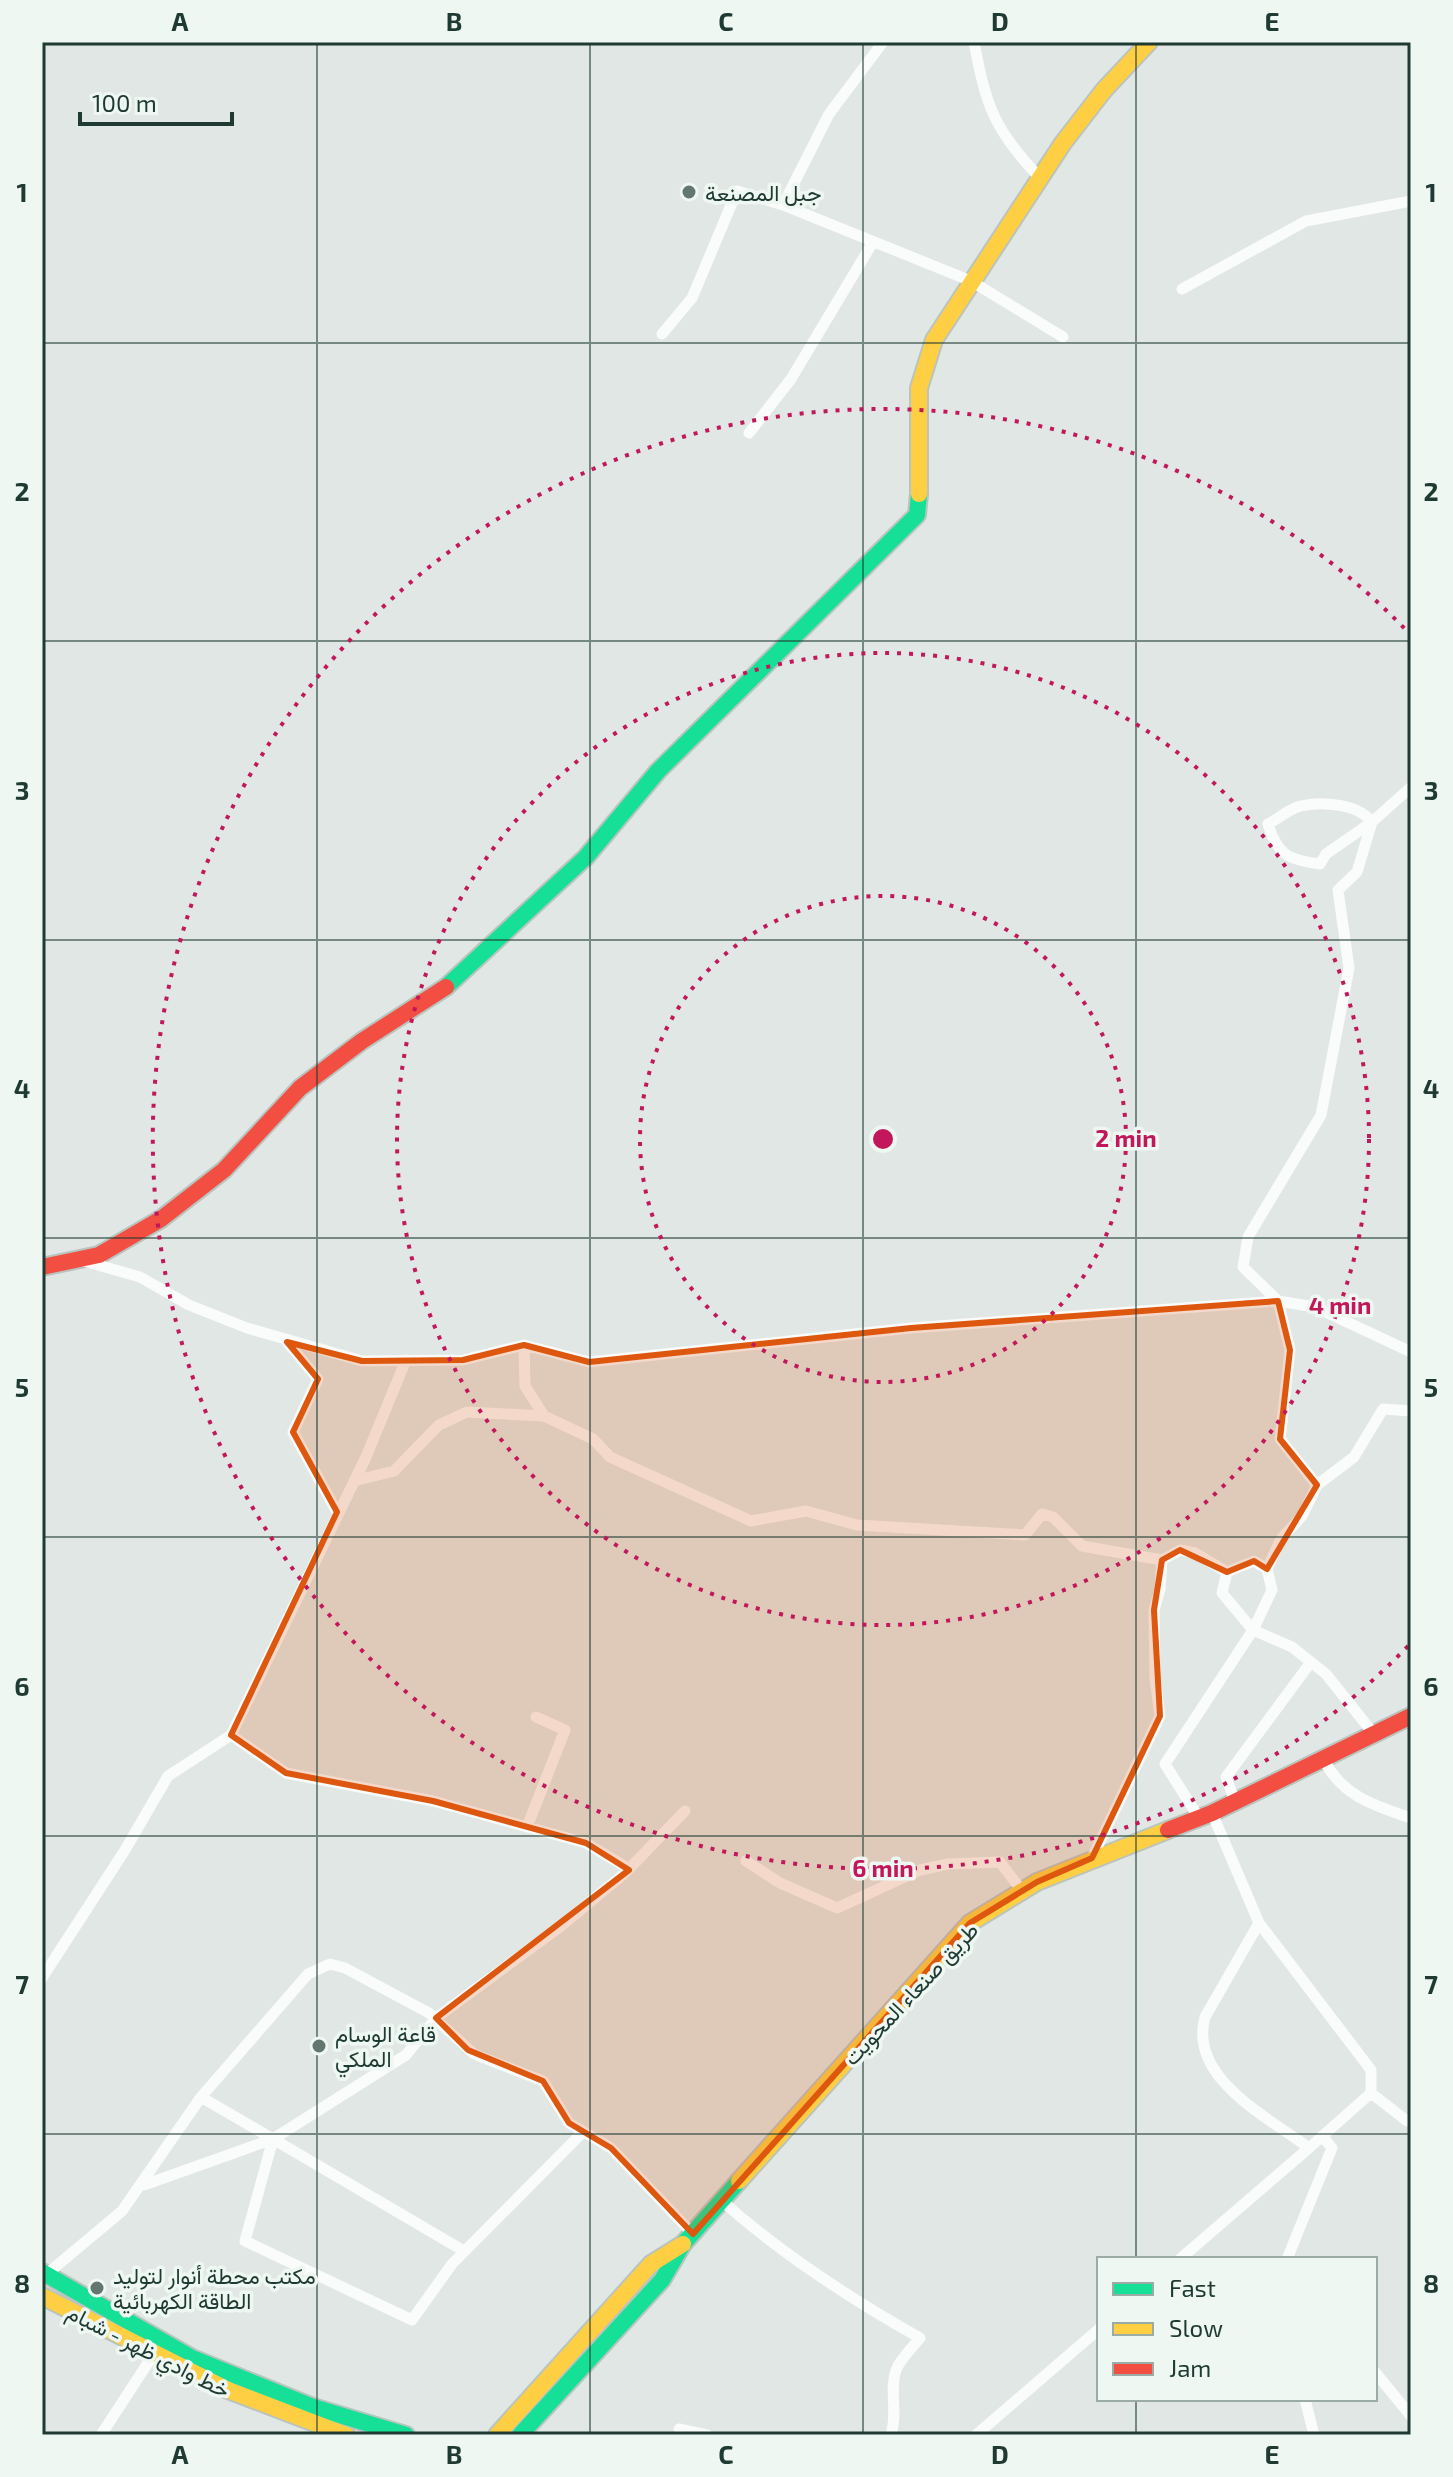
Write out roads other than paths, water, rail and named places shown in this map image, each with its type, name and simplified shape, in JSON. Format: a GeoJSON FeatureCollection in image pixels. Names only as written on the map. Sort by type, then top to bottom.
{"type":"FeatureCollection","features":[{"type":"Feature","properties":{"kind":"main road"},"geometry":{"type":"LineString","coordinates":[[42,1267],[99,1255],[161,1219],[224,1170],[300,1088],[362,1041],[445,988],[586,857],[658,771],[917,515],[923,487],[917,405],[923,368],[971,281],[1040,178],[1122,67],[1149,42]]}},
{"type":"Feature","properties":{"kind":"main road","name":"طريق صنعاء المحويت"},"geometry":{"type":"LineString","coordinates":[[520,2435],[662,2280],[688,2239],[970,1923],[1022,1891],[1092,1858],[1205,1816],[1411,1716]]}},
{"type":"Feature","properties":{"kind":"main road","name":"طريق صنعاء المحويت"},"geometry":{"type":"LineString","coordinates":[[497,2435],[651,2264],[688,2239]]}},
{"type":"Feature","properties":{"kind":"main road","name":"خط وادي ظهر - شبام"},"geometry":{"type":"LineString","coordinates":[[43,2275],[192,2358],[313,2407],[406,2435]]}},
{"type":"Feature","properties":{"kind":"main road","name":"خط وادي ظهر - شبام"},"geometry":{"type":"LineString","coordinates":[[42,2296],[185,2373],[307,2423],[346,2435]]}},
{"type":"Feature","properties":{"kind":"street"},"geometry":{"type":"LineString","coordinates":[[783,205],[829,114],[883,42]]}},
{"type":"Feature","properties":{"kind":"street"},"geometry":{"type":"LineString","coordinates":[[974,42],[984,93],[1007,143],[1040,178]]}},
{"type":"Feature","properties":{"kind":"street"},"geometry":{"type":"LineString","coordinates":[[662,334],[692,298],[737,191],[783,205],[971,281],[1063,337]]}},
{"type":"Feature","properties":{"kind":"street"},"geometry":{"type":"LineString","coordinates":[[1182,289],[1306,221],[1411,201]]}},
{"type":"Feature","properties":{"kind":"street"},"geometry":{"type":"LineString","coordinates":[[749,433],[791,379],[873,242]]}},
{"type":"Feature","properties":{"kind":"street"},"geometry":{"type":"LineString","coordinates":[[1372,822],[1364,812],[1331,804],[1299,806],[1268,824],[1275,847],[1291,861],[1320,864],[1326,854],[1372,822],[1411,787]]}},
{"type":"Feature","properties":{"kind":"street"},"geometry":{"type":"LineString","coordinates":[[1317,1485],[1280,1439],[1290,1350],[1278,1301],[1243,1267],[1248,1237],[1321,1115],[1349,968],[1338,890],[1357,872],[1372,822]]}},
{"type":"Feature","properties":{"kind":"street"},"geometry":{"type":"LineString","coordinates":[[76,1260],[106,1265],[140,1277],[189,1305],[287,1342],[362,1361],[463,1360],[524,1345],[589,1362],[911,1328],[1278,1301],[1315,1307],[1411,1352]]}},
{"type":"Feature","properties":{"kind":"street"},"geometry":{"type":"LineString","coordinates":[[287,1342],[318,1379],[293,1432],[337,1512]]}},
{"type":"Feature","properties":{"kind":"street"},"geometry":{"type":"LineString","coordinates":[[524,1345],[525,1386],[544,1416]]}},
{"type":"Feature","properties":{"kind":"street"},"geometry":{"type":"LineString","coordinates":[[42,1978],[125,1850],[168,1776],[231,1735],[354,1481],[406,1360]]}},
{"type":"Feature","properties":{"kind":"street"},"geometry":{"type":"LineString","coordinates":[[1182,2257],[1371,2093],[1371,2070],[1259,1923],[1205,1816],[1165,1764],[1253,1630],[1272,1590],[1267,1569],[1281,1539],[1302,1516],[1317,1485],[1354,1457],[1383,1409],[1411,1411]]}},
{"type":"Feature","properties":{"kind":"street"},"geometry":{"type":"LineString","coordinates":[[354,1481],[394,1471],[439,1425],[467,1412],[544,1416],[593,1439],[610,1457],[751,1521],[806,1511],[857,1525],[1025,1535],[1042,1514],[1053,1517],[1082,1546],[1162,1560],[1180,1550],[1195,1553],[1227,1572]]}},
{"type":"Feature","properties":{"kind":"street"},"geometry":{"type":"LineString","coordinates":[[1092,1858],[1160,1716],[1155,1678],[1154,1610],[1160,1589],[1162,1560]]}},
{"type":"Feature","properties":{"kind":"street"},"geometry":{"type":"LineString","coordinates":[[1227,1572],[1254,1561],[1267,1569]]}},
{"type":"Feature","properties":{"kind":"street"},"geometry":{"type":"LineString","coordinates":[[1227,1572],[1222,1593],[1253,1630],[1292,1647],[1326,1674],[1373,1733]]}},
{"type":"Feature","properties":{"kind":"street"},"geometry":{"type":"LineString","coordinates":[[1235,1802],[1226,1777],[1311,1662]]}},
{"type":"Feature","properties":{"kind":"street"},"geometry":{"type":"LineString","coordinates":[[527,1827],[565,1730],[536,1717]]}},
{"type":"Feature","properties":{"kind":"street"},"geometry":{"type":"LineString","coordinates":[[231,1735],[286,1773],[433,1801],[586,1843],[629,1869]]}},
{"type":"Feature","properties":{"kind":"street"},"geometry":{"type":"LineString","coordinates":[[1323,1757],[1330,1773],[1363,1802],[1411,1818]]}},
{"type":"Feature","properties":{"kind":"street"},"geometry":{"type":"LineString","coordinates":[[144,2185],[273,2139],[406,2055],[436,2018],[561,1926],[629,1869],[685,1811]]}},
{"type":"Feature","properties":{"kind":"street"},"geometry":{"type":"LineString","coordinates":[[746,1861],[780,1883],[837,1908],[920,1870],[948,1864],[1000,1862],[1022,1891]]}},
{"type":"Feature","properties":{"kind":"street"},"geometry":{"type":"LineString","coordinates":[[1259,1923],[1205,2017],[1201,2033],[1204,2054],[1234,2092],[1309,2148]]}},
{"type":"Feature","properties":{"kind":"street"},"geometry":{"type":"LineString","coordinates":[[43,2275],[110,2223],[144,2185],[201,2097],[308,1974],[324,1964],[345,1968],[436,2018],[468,2050],[543,2081],[564,2116],[582,2133],[611,2148],[688,2239]]}},
{"type":"Feature","properties":{"kind":"street"},"geometry":{"type":"LineString","coordinates":[[1371,2093],[1407,2121],[1411,2120]]}},
{"type":"Feature","properties":{"kind":"street"},"geometry":{"type":"LineString","coordinates":[[201,2097],[464,2251]]}},
{"type":"Feature","properties":{"kind":"street"},"geometry":{"type":"LineString","coordinates":[[273,2139],[245,2241],[412,2320],[464,2251],[582,2133]]}},
{"type":"Feature","properties":{"kind":"street"},"geometry":{"type":"LineString","coordinates":[[1289,2257],[1332,2148],[1322,2136]]}},
{"type":"Feature","properties":{"kind":"street"},"geometry":{"type":"LineString","coordinates":[[722,2201],[779,2251],[801,2262],[846,2297],[920,2338],[897,2366],[894,2380],[896,2419],[891,2435]]}},
{"type":"Feature","properties":{"kind":"street"},"geometry":{"type":"LineString","coordinates":[[976,2435],[1097,2331]]}},
{"type":"Feature","properties":{"kind":"street"},"geometry":{"type":"LineString","coordinates":[[101,2435],[153,2355]]}},
{"type":"Feature","properties":{"kind":"street"},"geometry":{"type":"LineString","coordinates":[[1377,2374],[1411,2416]]}},
{"type":"Feature","properties":{"kind":"street"},"geometry":{"type":"LineString","coordinates":[[1306,2401],[1314,2435]]}},
{"type":"Feature","properties":{"kind":"street"},"geometry":{"type":"LineString","coordinates":[[679,2429],[707,2435]]}},
{"type":"Feature","properties":{"kind":"place","name":"جبل المصنعة"},"geometry":{"type":"Point","coordinates":[689,192]}},
{"type":"Feature","properties":{"kind":"place","name":"قاعة الوسام الملكي"},"geometry":{"type":"Point","coordinates":[319,2046]}},
{"type":"Feature","properties":{"kind":"place","name":"مكتب محطة أنوار لتوليد الطاقة الكهربائية"},"geometry":{"type":"Point","coordinates":[97,2288]}}]}
